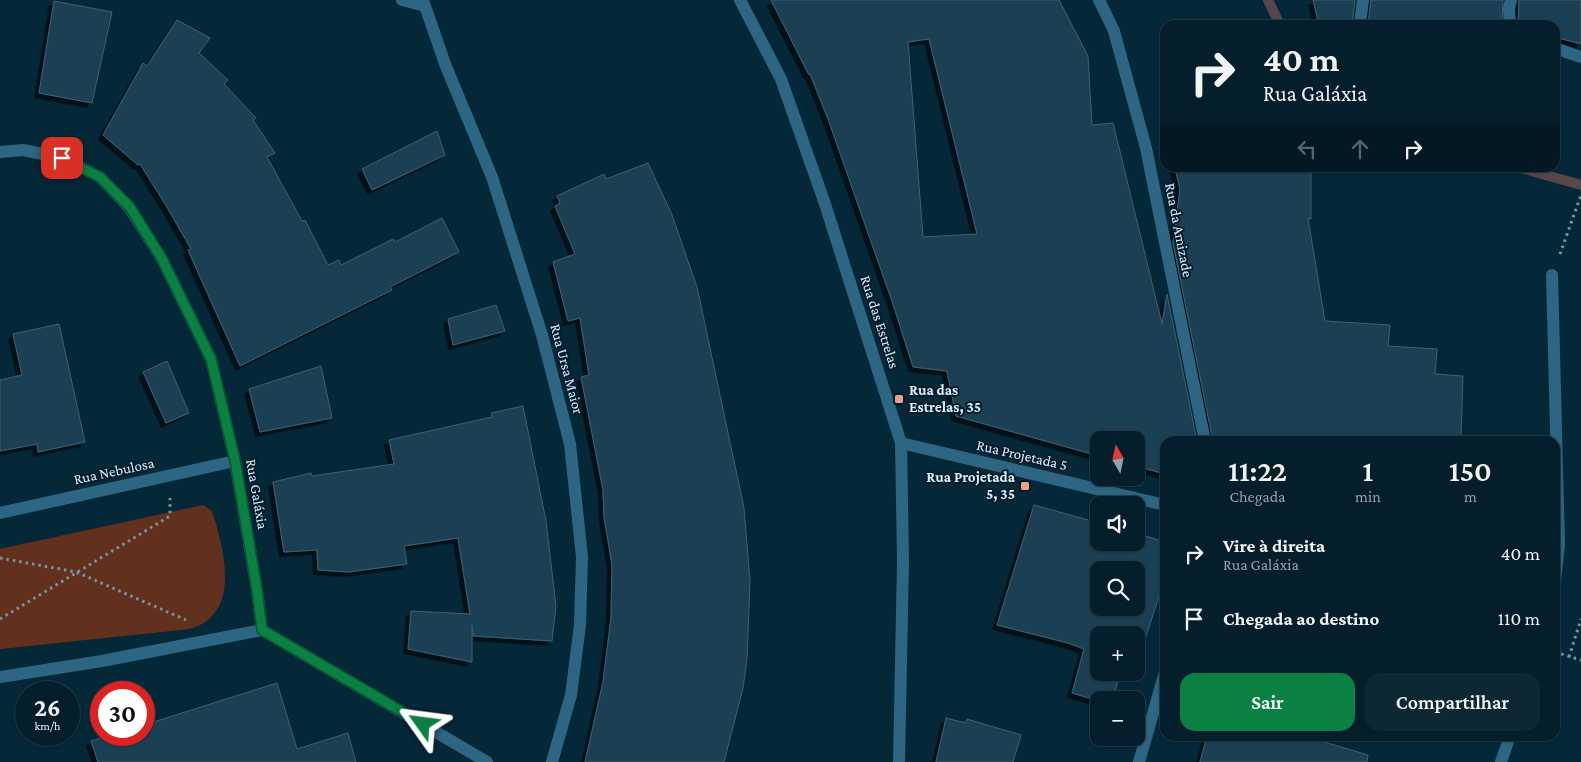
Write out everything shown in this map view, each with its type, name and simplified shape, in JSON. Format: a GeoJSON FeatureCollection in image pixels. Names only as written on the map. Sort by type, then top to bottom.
{"type":"FeatureCollection","features":[{"type":"Feature","properties":{"kind":"street"},"geometry":{"type":"LineString","coordinates":[[402,0],[424,3]]}},
{"type":"Feature","properties":{"kind":"street","name":"Rua das Estrelas"},"geometry":{"type":"LineString","coordinates":[[740,0],[781,79],[825,204],[901,443],[903,562],[899,762]]}},
{"type":"Feature","properties":{"kind":"street","name":"Rua da Amizade"},"geometry":{"type":"LineString","coordinates":[[1099,0],[1114,31],[1146,148],[1204,436]]}},
{"type":"Feature","properties":{"kind":"street"},"geometry":{"type":"LineString","coordinates":[[1361,20],[1363,0]]}},
{"type":"Feature","properties":{"kind":"street"},"geometry":{"type":"LineString","coordinates":[[1510,20],[1511,0]]}},
{"type":"Feature","properties":{"kind":"street","name":"Rua Ursa Maior"},"geometry":{"type":"LineString","coordinates":[[424,3],[445,64],[492,178],[542,335],[570,444],[582,556],[580,625],[571,695],[552,762]]}},
{"type":"Feature","properties":{"kind":"street"},"geometry":{"type":"LineString","coordinates":[[1560,50],[1581,57]]}},
{"type":"Feature","properties":{"kind":"street","name":"Rua Galáxia"},"geometry":{"type":"LineString","coordinates":[[0,152],[23,150],[62,158],[100,177],[130,207],[162,259],[211,359],[235,460],[262,630]]}},
{"type":"Feature","properties":{"kind":"street"},"geometry":{"type":"LineString","coordinates":[[1552,275],[1556,436]]}},
{"type":"Feature","properties":{"kind":"street","name":"Rua Projetada 5"},"geometry":{"type":"LineString","coordinates":[[901,443],[1160,504]]}},
{"type":"Feature","properties":{"kind":"street","name":"Rua Nebulosa"},"geometry":{"type":"LineString","coordinates":[[0,513],[235,460]]}},
{"type":"Feature","properties":{"kind":"street"},"geometry":{"type":"LineString","coordinates":[[0,677],[102,661],[262,630],[487,762]]}},
{"type":"Feature","properties":{"kind":"street"},"geometry":{"type":"LineString","coordinates":[[1139,762],[1160,689]]}},
{"type":"Feature","properties":{"kind":"street"},"geometry":{"type":"LineString","coordinates":[[1501,762],[1508,741]]}},
{"type":"Feature","properties":{"kind":"path"},"geometry":{"type":"LineString","coordinates":[[1569,231],[1581,195]]}},
{"type":"Feature","properties":{"kind":"path"},"geometry":{"type":"LineString","coordinates":[[0,618],[170,516],[170,476]]}},
{"type":"Feature","properties":{"kind":"path"},"geometry":{"type":"LineString","coordinates":[[0,558],[76,572],[191,623]]}},
{"type":"Feature","properties":{"kind":"path"},"geometry":{"type":"LineString","coordinates":[[1569,657],[1581,618]]}},
{"type":"Feature","properties":{"kind":"path"},"geometry":{"type":"LineString","coordinates":[[1560,654],[1581,660]]}},
{"type":"Feature","properties":{"kind":"shaded area"},"geometry":{"type":"Polygon","coordinates":[[[203,505],[212,511],[221,544],[225,579],[223,595],[217,609],[206,621],[190,629],[0,649],[0,549],[203,505]]]}},
{"type":"Feature","properties":{"kind":"building"},"geometry":{"type":"Polygon","coordinates":[[[771,0],[1059,0],[1088,56],[1092,125],[1113,123],[1162,324],[1167,294],[1196,436],[1160,436],[1160,473],[1145,468],[1145,431],[1090,431],[1090,453],[956,416],[947,371],[913,367],[893,304],[828,119],[810,74],[771,0]],[[929,39],[908,42],[923,237],[977,234],[929,39]]]}},
{"type":"Feature","properties":{"kind":"building"},"geometry":{"type":"Polygon","coordinates":[[[1313,0],[1355,0],[1353,20],[1318,20],[1313,0]]]}},
{"type":"Feature","properties":{"kind":"building"},"geometry":{"type":"Polygon","coordinates":[[[1371,0],[1503,0],[1502,20],[1369,20],[1371,0]]]}},
{"type":"Feature","properties":{"kind":"building"},"geometry":{"type":"Polygon","coordinates":[[[1519,0],[1581,0],[1581,44],[1560,38],[1560,20],[1518,20],[1519,0]]]}},
{"type":"Feature","properties":{"kind":"building"},"geometry":{"type":"Polygon","coordinates":[[[54,1],[112,12],[92,103],[39,93],[54,1]]]}},
{"type":"Feature","properties":{"kind":"building"},"geometry":{"type":"Polygon","coordinates":[[[177,20],[210,38],[199,53],[228,80],[224,84],[256,118],[253,120],[275,153],[267,157],[302,221],[305,220],[328,265],[339,260],[341,265],[393,239],[395,242],[442,218],[459,252],[390,287],[392,290],[240,366],[188,250],[191,249],[167,207],[140,164],[138,165],[103,135],[143,63],[147,66],[177,20]]]}},
{"type":"Feature","properties":{"kind":"building"},"geometry":{"type":"Polygon","coordinates":[[[437,131],[445,155],[372,190],[362,169],[437,131]]]}},
{"type":"Feature","properties":{"kind":"building"},"geometry":{"type":"Polygon","coordinates":[[[648,163],[672,215],[697,287],[744,508],[750,581],[747,659],[743,688],[724,762],[585,762],[603,682],[611,618],[612,565],[604,517],[603,490],[581,377],[589,375],[580,318],[568,321],[553,262],[575,254],[555,206],[560,203],[557,196],[604,174],[606,179],[648,163]]]}},
{"type":"Feature","properties":{"kind":"building"},"geometry":{"type":"Polygon","coordinates":[[[1176,172],[1311,172],[1311,219],[1308,218],[1325,321],[1390,325],[1388,346],[1437,349],[1435,374],[1463,376],[1461,436],[1212,436],[1173,243],[1180,189],[1176,172]]]}},
{"type":"Feature","properties":{"kind":"building"},"geometry":{"type":"Polygon","coordinates":[[[496,305],[505,331],[453,345],[448,319],[496,305]]]}},
{"type":"Feature","properties":{"kind":"building"},"geometry":{"type":"Polygon","coordinates":[[[59,324],[85,442],[38,452],[37,444],[0,451],[0,380],[22,375],[13,334],[59,324]]]}},
{"type":"Feature","properties":{"kind":"building"},"geometry":{"type":"Polygon","coordinates":[[[167,361],[189,413],[166,423],[143,372],[167,361]]]}},
{"type":"Feature","properties":{"kind":"building"},"geometry":{"type":"Polygon","coordinates":[[[321,366],[332,418],[260,432],[249,389],[321,366]]]}},
{"type":"Feature","properties":{"kind":"building"},"geometry":{"type":"Polygon","coordinates":[[[523,406],[546,521],[556,606],[552,641],[473,636],[472,625],[472,662],[408,649],[411,611],[470,614],[458,538],[404,546],[407,564],[349,572],[318,570],[317,550],[284,552],[273,482],[311,473],[312,476],[394,464],[389,440],[492,417],[491,413],[523,406]]]}},
{"type":"Feature","properties":{"kind":"building"},"geometry":{"type":"Polygon","coordinates":[[[1034,505],[1090,521],[1090,551],[1145,551],[1145,536],[1160,540],[1160,593],[1145,639],[1145,626],[1090,626],[1090,681],[1118,681],[1115,691],[1090,691],[1090,698],[1072,693],[1084,649],[1068,643],[997,625],[1034,505]]]}},
{"type":"Feature","properties":{"kind":"building"},"geometry":{"type":"Polygon","coordinates":[[[277,683],[297,749],[348,733],[356,762],[98,762],[93,746],[155,746],[155,722],[277,683]]]}},
{"type":"Feature","properties":{"kind":"building"},"geometry":{"type":"Polygon","coordinates":[[[946,718],[966,723],[967,719],[1021,735],[1013,762],[936,762],[946,718]]]}},
{"type":"Feature","properties":{"kind":"building"},"geometry":{"type":"Polygon","coordinates":[[[1206,741],[1321,741],[1368,755],[1367,762],[1200,762],[1206,741]]]}},
{"type":"Feature","properties":{"kind":"waterway"},"geometry":{"type":"LineString","coordinates":[[1268,0],[1278,20]]}},
{"type":"Feature","properties":{"kind":"waterway"},"geometry":{"type":"LineString","coordinates":[[1535,172],[1581,185]]}},
{"type":"Feature","properties":{"kind":"place","name":"Rua das Estrelas, 35"},"geometry":{"type":"Point","coordinates":[899,399]}},
{"type":"Feature","properties":{"kind":"place","name":"Rua Projetada 5, 35"},"geometry":{"type":"Point","coordinates":[1025,486]}},
{"type":"Feature","properties":{"kind":"route"},"geometry":{"type":"LineString","coordinates":[[62,158],[100,177],[130,207],[162,259],[211,359],[235,460],[262,630],[423,724]]}}]}
